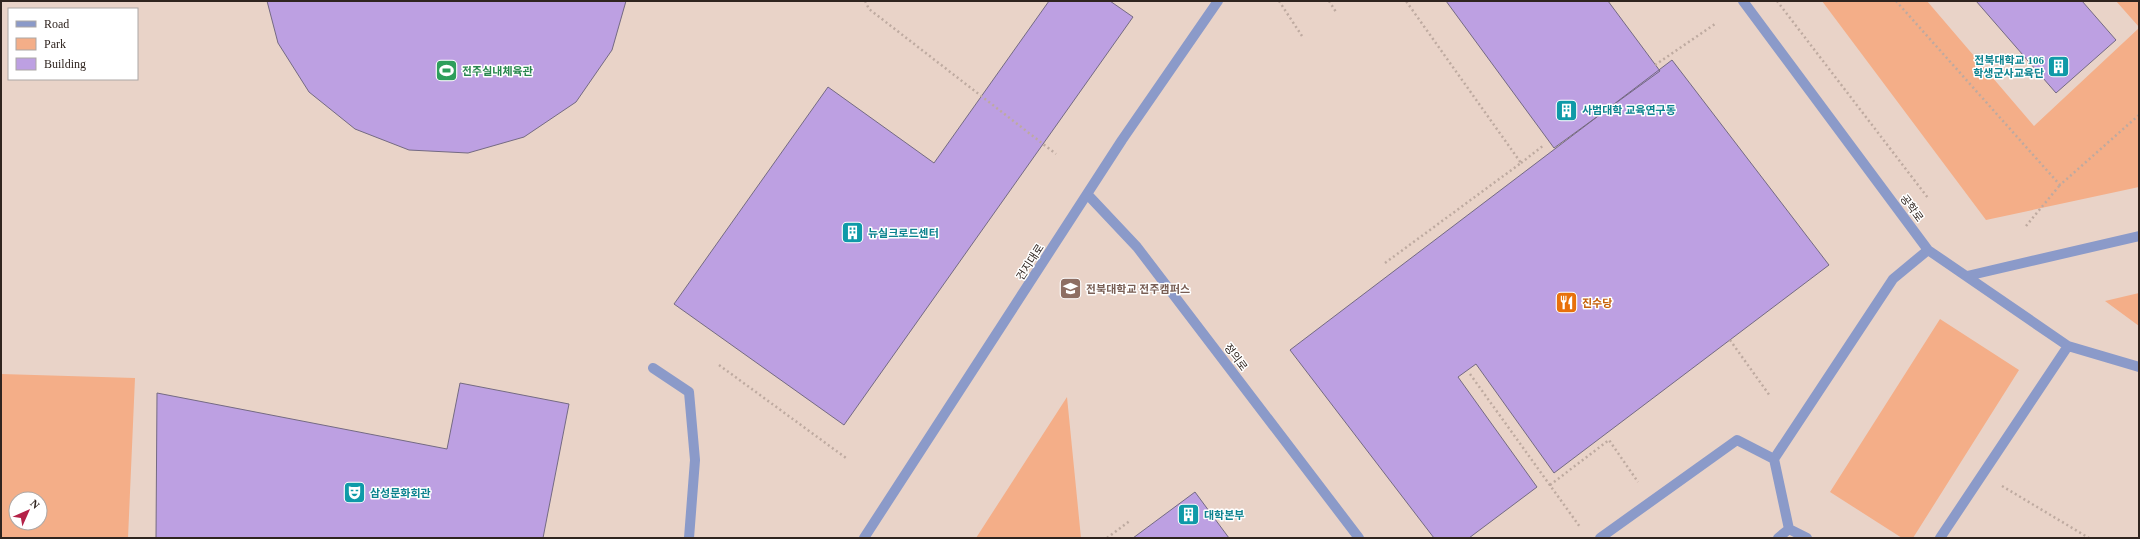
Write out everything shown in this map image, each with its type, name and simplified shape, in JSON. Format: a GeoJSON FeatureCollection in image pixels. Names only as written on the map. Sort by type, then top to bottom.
{"type":"FeatureCollection","features":[{"type":"Feature","properties":{"kind":"lane","name":"건지대로"},"geometry":{"type":"LineString","coordinates":[[864,538],[1088,195],[1122,140],[1218,1]]}},
{"type":"Feature","properties":{"kind":"lane","name":"공학로"},"geometry":{"type":"LineString","coordinates":[[1743,1],[1928,250],[2068,346],[2139,366]]}},
{"type":"Feature","properties":{"kind":"lane","name":"정의로"},"geometry":{"type":"LineString","coordinates":[[1088,195],[1137,247],[1359,538]]}},
{"type":"Feature","properties":{"kind":"lane"},"geometry":{"type":"LineString","coordinates":[[1966,276],[2139,236]]}},
{"type":"Feature","properties":{"kind":"lane"},"geometry":{"type":"LineString","coordinates":[[1807,538],[1790,528],[1774,459],[1893,279],[1928,250]]}},
{"type":"Feature","properties":{"kind":"lane"},"geometry":{"type":"LineString","coordinates":[[1940,538],[1981,474],[2068,346]]}},
{"type":"Feature","properties":{"kind":"lane"},"geometry":{"type":"LineString","coordinates":[[653,368],[689,392],[695,460],[689,538]]}},
{"type":"Feature","properties":{"kind":"lane"},"geometry":{"type":"LineString","coordinates":[[1600,538],[1737,440],[1774,459]]}},
{"type":"Feature","properties":{"kind":"lane"},"geometry":{"type":"LineString","coordinates":[[1778,538],[1790,528]]}},
{"type":"Feature","properties":{"kind":"path"},"geometry":{"type":"LineString","coordinates":[[865,1],[869,8],[1056,154]]}},
{"type":"Feature","properties":{"kind":"path"},"geometry":{"type":"LineString","coordinates":[[1279,1],[1302,36]]}},
{"type":"Feature","properties":{"kind":"path"},"geometry":{"type":"LineString","coordinates":[[1329,1],[1336,12]]}},
{"type":"Feature","properties":{"kind":"path"},"geometry":{"type":"LineString","coordinates":[[1406,1],[1521,163]]}},
{"type":"Feature","properties":{"kind":"path"},"geometry":{"type":"LineString","coordinates":[[1777,1],[1928,198]]}},
{"type":"Feature","properties":{"kind":"path"},"geometry":{"type":"LineString","coordinates":[[1896,1],[2060,184]]}},
{"type":"Feature","properties":{"kind":"path"},"geometry":{"type":"LineString","coordinates":[[1655,65],[1715,24]]}},
{"type":"Feature","properties":{"kind":"path"},"geometry":{"type":"LineString","coordinates":[[2026,226],[2060,184],[2139,115]]}},
{"type":"Feature","properties":{"kind":"path"},"geometry":{"type":"LineString","coordinates":[[1385,263],[1544,145]]}},
{"type":"Feature","properties":{"kind":"path"},"geometry":{"type":"LineString","coordinates":[[1730,340],[1770,396]]}},
{"type":"Feature","properties":{"kind":"path"},"geometry":{"type":"LineString","coordinates":[[719,365],[846,458]]}},
{"type":"Feature","properties":{"kind":"path"},"geometry":{"type":"LineString","coordinates":[[1470,374],[1581,529]]}},
{"type":"Feature","properties":{"kind":"path"},"geometry":{"type":"LineString","coordinates":[[1550,485],[1609,440],[1641,486]]}},
{"type":"Feature","properties":{"kind":"path"},"geometry":{"type":"LineString","coordinates":[[1981,474],[2089,538]]}},
{"type":"Feature","properties":{"kind":"path"},"geometry":{"type":"LineString","coordinates":[[1107,538],[1131,520]]}},
{"type":"Feature","properties":{"kind":"shaded area","name":"전북대학교 전주캠퍼스"},"geometry":{"type":"Polygon","coordinates":[[[1,1],[2139,1],[2139,538],[1,538],[1,1]]]}},
{"type":"Feature","properties":{"kind":"green space"},"geometry":{"type":"Polygon","coordinates":[[[1822,1],[1927,1],[2034,126],[2139,28],[2139,187],[1986,220],[1822,1]]]}},
{"type":"Feature","properties":{"kind":"green space"},"geometry":{"type":"Polygon","coordinates":[[[2116,1],[2139,1],[2139,27],[2116,1]]]}},
{"type":"Feature","properties":{"kind":"green space"},"geometry":{"type":"Polygon","coordinates":[[[2139,293],[2139,326],[2105,301],[2139,293]]]}},
{"type":"Feature","properties":{"kind":"green space"},"geometry":{"type":"Polygon","coordinates":[[[1940,319],[2019,370],[1913,538],[1902,538],[1830,492],[1940,319]]]}},
{"type":"Feature","properties":{"kind":"green space"},"geometry":{"type":"Polygon","coordinates":[[[1,374],[135,378],[128,538],[1,538],[1,374]]]}},
{"type":"Feature","properties":{"kind":"green space"},"geometry":{"type":"Polygon","coordinates":[[[1067,397],[1081,538],[976,538],[1067,397]]]}},
{"type":"Feature","properties":{"kind":"building","name":"전주실내체육관"},"geometry":{"type":"Polygon","coordinates":[[[267,1],[626,1],[612,50],[576,102],[524,137],[468,153],[409,150],[355,129],[309,92],[278,43],[267,1]]]}},
{"type":"Feature","properties":{"kind":"building","name":"뉴실크로드센터"},"geometry":{"type":"Polygon","coordinates":[[[1049,1],[1110,1],[1133,17],[844,425],[674,304],[828,87],[934,163],[1049,1]]]}},
{"type":"Feature","properties":{"kind":"building","name":"사범대학 교육연구동"},"geometry":{"type":"Polygon","coordinates":[[[1446,1],[1608,1],[1660,71],[1554,148],[1446,1]]]}},
{"type":"Feature","properties":{"kind":"building","name":"전북대학교 106 학생군사교육단"},"geometry":{"type":"Polygon","coordinates":[[[1976,1],[2082,1],[2116,40],[2056,93],[1976,1]]]}},
{"type":"Feature","properties":{"kind":"building","name":"진수당"},"geometry":{"type":"Polygon","coordinates":[[[1672,60],[1829,265],[1554,473],[1476,364],[1458,377],[1537,487],[1469,538],[1434,538],[1290,350],[1672,60]]]}},
{"type":"Feature","properties":{"kind":"building","name":"삼성문화회관"},"geometry":{"type":"Polygon","coordinates":[[[460,383],[569,404],[543,538],[156,538],[157,393],[447,449],[460,383]]]}},
{"type":"Feature","properties":{"kind":"building","name":"대학본부"},"geometry":{"type":"Polygon","coordinates":[[[1195,492],[1229,538],[1133,538],[1195,492]]]}},
{"type":"Feature","properties":{"kind":"place","name":"전북대학교 106 학생군사교육단"},"geometry":{"type":"Point","coordinates":[2059,66]}},
{"type":"Feature","properties":{"kind":"place","name":"전주실내체육관"},"geometry":{"type":"Point","coordinates":[446,71]}},
{"type":"Feature","properties":{"kind":"place","name":"사범대학 교육연구동"},"geometry":{"type":"Point","coordinates":[1567,110]}},
{"type":"Feature","properties":{"kind":"place","name":"뉴실크로드센터"},"geometry":{"type":"Point","coordinates":[852,233]}},
{"type":"Feature","properties":{"kind":"place","name":"전북대학교 전주캠퍼스"},"geometry":{"type":"Point","coordinates":[1070,289]}},
{"type":"Feature","properties":{"kind":"place","name":"진수당"},"geometry":{"type":"Point","coordinates":[1566,303]}},
{"type":"Feature","properties":{"kind":"place","name":"삼성문화회관"},"geometry":{"type":"Point","coordinates":[354,493]}},
{"type":"Feature","properties":{"kind":"place","name":"대학본부"},"geometry":{"type":"Point","coordinates":[1188,515]}}]}
